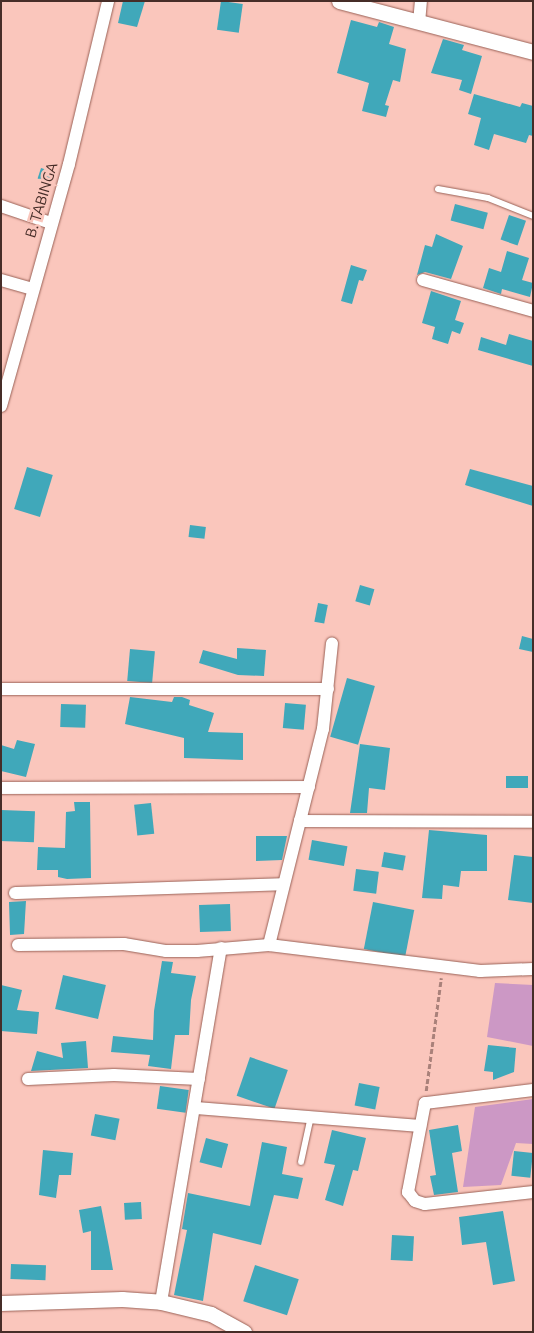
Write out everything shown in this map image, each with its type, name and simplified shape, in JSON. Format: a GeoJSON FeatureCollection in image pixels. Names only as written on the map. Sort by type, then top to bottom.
{"type":"FeatureCollection","features":[{"type":"Feature","properties":{"kind":"street","name":"B. TABINGA"},"geometry":{"type":"LineString","coordinates":[[1,406],[32,289],[70,164],[108,1]]}},
{"type":"Feature","properties":{"kind":"street"},"geometry":{"type":"LineString","coordinates":[[339,1],[419,24],[533,52]]}},
{"type":"Feature","properties":{"kind":"street"},"geometry":{"type":"LineString","coordinates":[[419,24],[421,1]]}},
{"type":"Feature","properties":{"kind":"street"},"geometry":{"type":"LineString","coordinates":[[1,206],[51,223]]}},
{"type":"Feature","properties":{"kind":"street"},"geometry":{"type":"LineString","coordinates":[[1,280],[32,289]]}},
{"type":"Feature","properties":{"kind":"street"},"geometry":{"type":"LineString","coordinates":[[423,280],[533,311]]}},
{"type":"Feature","properties":{"kind":"street"},"geometry":{"type":"LineString","coordinates":[[269,945],[323,729],[332,643]]}},
{"type":"Feature","properties":{"kind":"street"},"geometry":{"type":"LineString","coordinates":[[1,689],[83,687],[328,689]]}},
{"type":"Feature","properties":{"kind":"street"},"geometry":{"type":"LineString","coordinates":[[1,788],[309,787]]}},
{"type":"Feature","properties":{"kind":"street"},"geometry":{"type":"LineString","coordinates":[[300,821],[533,822]]}},
{"type":"Feature","properties":{"kind":"street"},"geometry":{"type":"LineString","coordinates":[[15,893],[283,884]]}},
{"type":"Feature","properties":{"kind":"street"},"geometry":{"type":"LineString","coordinates":[[18,946],[124,944],[166,951],[197,951],[269,945],[480,971],[533,969]]}},
{"type":"Feature","properties":{"kind":"street"},"geometry":{"type":"LineString","coordinates":[[161,1302],[196,1108],[199,1079],[221,948]]}},
{"type":"Feature","properties":{"kind":"street"},"geometry":{"type":"LineString","coordinates":[[28,1079],[114,1075],[199,1079]]}},
{"type":"Feature","properties":{"kind":"street"},"geometry":{"type":"LineString","coordinates":[[533,1090],[424,1103],[408,1187],[415,1201],[425,1204],[533,1192]]}},
{"type":"Feature","properties":{"kind":"street"},"geometry":{"type":"LineString","coordinates":[[196,1108],[311,1115],[420,1126]]}},
{"type":"Feature","properties":{"kind":"street"},"geometry":{"type":"LineString","coordinates":[[1,1302],[122,1299],[161,1302],[211,1314],[244,1332]]}},
{"type":"Feature","properties":{"kind":"lane"},"geometry":{"type":"LineString","coordinates":[[438,189],[496,200],[533,216]]}},
{"type":"Feature","properties":{"kind":"lane"},"geometry":{"type":"LineString","coordinates":[[301,1162],[311,1115]]}},
{"type":"Feature","properties":{"kind":"path"},"geometry":{"type":"LineString","coordinates":[[424,1103],[442,967]]}},
{"type":"Feature","properties":{"kind":"shaded area"},"geometry":{"type":"Polygon","coordinates":[[[495,983],[533,985],[533,1046],[487,1037],[495,983]]]}},
{"type":"Feature","properties":{"kind":"shaded area"},"geometry":{"type":"Polygon","coordinates":[[[533,1099],[533,1144],[516,1143],[501,1185],[463,1187],[475,1107],[533,1099]]]}},
{"type":"Feature","properties":{"kind":"building"},"geometry":{"type":"Polygon","coordinates":[[[123,1],[145,1],[137,27],[118,23],[123,1]]]}},
{"type":"Feature","properties":{"kind":"building"},"geometry":{"type":"Polygon","coordinates":[[[221,1],[243,4],[239,33],[217,30],[221,1]]]}},
{"type":"Feature","properties":{"kind":"building"},"geometry":{"type":"Polygon","coordinates":[[[351,20],[377,27],[379,22],[394,27],[389,44],[406,49],[400,82],[393,80],[385,105],[389,106],[386,117],[362,111],[369,83],[337,73],[351,20]]]}},
{"type":"Feature","properties":{"kind":"building"},"geometry":{"type":"Polygon","coordinates":[[[443,39],[464,45],[462,50],[482,56],[471,94],[459,90],[462,80],[431,73],[443,39]]]}},
{"type":"Feature","properties":{"kind":"building"},"geometry":{"type":"Polygon","coordinates":[[[474,94],[520,107],[522,103],[533,106],[533,136],[529,135],[526,143],[494,134],[489,150],[474,145],[481,118],[468,114],[474,94]]]}},
{"type":"Feature","properties":{"kind":"building"},"geometry":{"type":"Polygon","coordinates":[[[41,168],[53,172],[50,182],[38,178],[41,168]]]}},
{"type":"Feature","properties":{"kind":"building"},"geometry":{"type":"Polygon","coordinates":[[[455,204],[488,213],[483,229],[451,220],[455,204]]]}},
{"type":"Feature","properties":{"kind":"building"},"geometry":{"type":"Polygon","coordinates":[[[509,215],[526,221],[518,245],[501,240],[509,215]]]}},
{"type":"Feature","properties":{"kind":"building"},"geometry":{"type":"Polygon","coordinates":[[[436,234],[463,246],[451,279],[425,272],[417,275],[425,245],[432,247],[436,234]]]}},
{"type":"Feature","properties":{"kind":"building"},"geometry":{"type":"Polygon","coordinates":[[[507,251],[529,258],[522,280],[533,283],[530,297],[502,289],[501,294],[483,288],[489,268],[501,272],[507,251]]]}},
{"type":"Feature","properties":{"kind":"building"},"geometry":{"type":"Polygon","coordinates":[[[351,265],[367,270],[363,281],[359,280],[352,304],[341,301],[351,265]]]}},
{"type":"Feature","properties":{"kind":"building"},"geometry":{"type":"Polygon","coordinates":[[[431,291],[461,301],[455,320],[464,323],[460,334],[452,331],[448,344],[432,339],[435,327],[422,323],[431,291]]]}},
{"type":"Feature","properties":{"kind":"building"},"geometry":{"type":"Polygon","coordinates":[[[509,334],[533,341],[533,366],[478,350],[481,337],[506,345],[509,334]]]}},
{"type":"Feature","properties":{"kind":"building"},"geometry":{"type":"Polygon","coordinates":[[[27,467],[53,475],[40,517],[14,509],[27,467]]]}},
{"type":"Feature","properties":{"kind":"building"},"geometry":{"type":"Polygon","coordinates":[[[470,469],[533,486],[533,506],[465,485],[470,469]]]}},
{"type":"Feature","properties":{"kind":"building"},"geometry":{"type":"Polygon","coordinates":[[[190,525],[206,527],[204,539],[189,537],[190,525]]]}},
{"type":"Feature","properties":{"kind":"building"},"geometry":{"type":"Polygon","coordinates":[[[360,585],[374,589],[370,605],[355,601],[360,585]]]}},
{"type":"Feature","properties":{"kind":"building"},"geometry":{"type":"Polygon","coordinates":[[[318,603],[328,605],[324,624],[314,622],[318,603]]]}},
{"type":"Feature","properties":{"kind":"building"},"geometry":{"type":"Polygon","coordinates":[[[522,636],[533,639],[533,652],[519,649],[522,636]]]}},
{"type":"Feature","properties":{"kind":"building"},"geometry":{"type":"Polygon","coordinates":[[[237,648],[266,650],[264,676],[238,675],[199,663],[203,650],[237,659],[237,648]]]}},
{"type":"Feature","properties":{"kind":"building"},"geometry":{"type":"Polygon","coordinates":[[[130,649],[155,651],[152,683],[127,681],[130,649]]]}},
{"type":"Feature","properties":{"kind":"building"},"geometry":{"type":"Polygon","coordinates":[[[347,678],[375,686],[358,745],[330,737],[347,678]]]}},
{"type":"Feature","properties":{"kind":"building"},"geometry":{"type":"Polygon","coordinates":[[[130,697],[172,702],[174,697],[182,697],[190,700],[189,705],[214,713],[208,732],[243,733],[243,760],[184,758],[184,738],[125,724],[130,697]]]}},
{"type":"Feature","properties":{"kind":"building"},"geometry":{"type":"Polygon","coordinates":[[[285,703],[306,705],[304,730],[283,728],[285,703]]]}},
{"type":"Feature","properties":{"kind":"building"},"geometry":{"type":"Polygon","coordinates":[[[61,704],[86,705],[85,728],[60,727],[61,704]]]}},
{"type":"Feature","properties":{"kind":"building"},"geometry":{"type":"Polygon","coordinates":[[[17,740],[35,744],[26,777],[1,771],[1,745],[14,749],[17,740]]]}},
{"type":"Feature","properties":{"kind":"building"},"geometry":{"type":"Polygon","coordinates":[[[360,744],[390,748],[385,790],[369,788],[367,813],[350,813],[360,744]]]}},
{"type":"Feature","properties":{"kind":"building"},"geometry":{"type":"Polygon","coordinates":[[[506,776],[528,776],[528,788],[506,788],[506,776]]]}},
{"type":"Feature","properties":{"kind":"building"},"geometry":{"type":"Polygon","coordinates":[[[74,802],[90,802],[91,878],[67,879],[58,877],[58,870],[37,870],[38,847],[65,848],[66,812],[75,811],[74,802]]]}},
{"type":"Feature","properties":{"kind":"building"},"geometry":{"type":"Polygon","coordinates":[[[151,803],[154,834],[137,836],[134,805],[151,803]]]}},
{"type":"Feature","properties":{"kind":"building"},"geometry":{"type":"Polygon","coordinates":[[[1,810],[35,811],[34,842],[1,841],[1,810]]]}},
{"type":"Feature","properties":{"kind":"building"},"geometry":{"type":"Polygon","coordinates":[[[429,830],[487,835],[487,871],[461,871],[459,887],[443,885],[442,899],[422,898],[429,830]]]}},
{"type":"Feature","properties":{"kind":"building"},"geometry":{"type":"Polygon","coordinates":[[[256,836],[287,836],[282,860],[256,861],[256,836]]]}},
{"type":"Feature","properties":{"kind":"building"},"geometry":{"type":"Polygon","coordinates":[[[312,840],[347,846],[344,866],[309,860],[312,840]]]}},
{"type":"Feature","properties":{"kind":"building"},"geometry":{"type":"Polygon","coordinates":[[[384,852],[406,856],[403,871],[381,867],[384,852]]]}},
{"type":"Feature","properties":{"kind":"building"},"geometry":{"type":"Polygon","coordinates":[[[514,855],[533,857],[533,903],[508,900],[514,855]]]}},
{"type":"Feature","properties":{"kind":"building"},"geometry":{"type":"Polygon","coordinates":[[[356,869],[379,872],[376,894],[353,891],[356,869]]]}},
{"type":"Feature","properties":{"kind":"building"},"geometry":{"type":"Polygon","coordinates":[[[26,901],[24,934],[10,935],[9,902],[26,901]]]}},
{"type":"Feature","properties":{"kind":"building"},"geometry":{"type":"Polygon","coordinates":[[[373,902],[414,910],[405,957],[364,949],[373,902]]]}},
{"type":"Feature","properties":{"kind":"building"},"geometry":{"type":"Polygon","coordinates":[[[230,904],[231,931],[200,932],[199,905],[230,904]]]}},
{"type":"Feature","properties":{"kind":"building"},"geometry":{"type":"Polygon","coordinates":[[[162,961],[173,962],[171,973],[196,976],[191,1000],[189,1035],[175,1035],[171,1069],[148,1066],[150,1055],[111,1052],[113,1036],[153,1040],[154,1011],[162,961]]]}},
{"type":"Feature","properties":{"kind":"building"},"geometry":{"type":"Polygon","coordinates":[[[63,975],[106,985],[98,1019],[55,1009],[63,975]]]}},
{"type":"Feature","properties":{"kind":"building"},"geometry":{"type":"Polygon","coordinates":[[[1,985],[22,990],[17,1010],[39,1012],[37,1034],[1,1031],[1,985]]]}},
{"type":"Feature","properties":{"kind":"building"},"geometry":{"type":"Polygon","coordinates":[[[86,1041],[88,1068],[31,1071],[37,1051],[63,1058],[61,1043],[86,1041]]]}},
{"type":"Feature","properties":{"kind":"building"},"geometry":{"type":"Polygon","coordinates":[[[488,1045],[516,1048],[514,1072],[493,1080],[493,1072],[484,1071],[488,1045]]]}},
{"type":"Feature","properties":{"kind":"building"},"geometry":{"type":"Polygon","coordinates":[[[250,1057],[288,1070],[274,1109],[237,1096],[250,1057]]]}},
{"type":"Feature","properties":{"kind":"building"},"geometry":{"type":"Polygon","coordinates":[[[359,1083],[380,1087],[375,1110],[355,1106],[359,1083]]]}},
{"type":"Feature","properties":{"kind":"building"},"geometry":{"type":"Polygon","coordinates":[[[160,1086],[189,1090],[186,1113],[157,1109],[160,1086]]]}},
{"type":"Feature","properties":{"kind":"building"},"geometry":{"type":"Polygon","coordinates":[[[95,1114],[120,1119],[115,1140],[91,1136],[95,1114]]]}},
{"type":"Feature","properties":{"kind":"building"},"geometry":{"type":"Polygon","coordinates":[[[458,1125],[462,1151],[452,1153],[458,1192],[434,1195],[430,1176],[436,1175],[429,1130],[458,1125]]]}},
{"type":"Feature","properties":{"kind":"building"},"geometry":{"type":"Polygon","coordinates":[[[332,1130],[366,1138],[358,1171],[353,1170],[343,1206],[325,1200],[335,1165],[324,1163],[332,1130]]]}},
{"type":"Feature","properties":{"kind":"building"},"geometry":{"type":"Polygon","coordinates":[[[206,1138],[228,1144],[222,1168],[200,1162],[206,1138]]]}},
{"type":"Feature","properties":{"kind":"building"},"geometry":{"type":"Polygon","coordinates":[[[262,1142],[287,1147],[282,1174],[303,1178],[298,1199],[274,1195],[261,1245],[213,1233],[203,1301],[174,1295],[187,1230],[182,1229],[188,1193],[250,1206],[262,1142]]]}},
{"type":"Feature","properties":{"kind":"building"},"geometry":{"type":"Polygon","coordinates":[[[43,1150],[73,1153],[71,1175],[59,1175],[56,1198],[39,1195],[43,1150]]]}},
{"type":"Feature","properties":{"kind":"building"},"geometry":{"type":"Polygon","coordinates":[[[514,1151],[533,1153],[530,1178],[511,1176],[514,1151]]]}},
{"type":"Feature","properties":{"kind":"building"},"geometry":{"type":"Polygon","coordinates":[[[141,1202],[142,1219],[125,1220],[124,1203],[141,1202]]]}},
{"type":"Feature","properties":{"kind":"building"},"geometry":{"type":"Polygon","coordinates":[[[101,1206],[113,1270],[91,1270],[91,1231],[83,1233],[79,1210],[101,1206]]]}},
{"type":"Feature","properties":{"kind":"building"},"geometry":{"type":"Polygon","coordinates":[[[503,1211],[515,1281],[493,1285],[486,1242],[462,1245],[459,1217],[503,1211]]]}},
{"type":"Feature","properties":{"kind":"building"},"geometry":{"type":"Polygon","coordinates":[[[392,1235],[414,1236],[413,1261],[391,1260],[392,1235]]]}},
{"type":"Feature","properties":{"kind":"building"},"geometry":{"type":"Polygon","coordinates":[[[11,1264],[46,1265],[45,1280],[10,1279],[11,1264]]]}},
{"type":"Feature","properties":{"kind":"building"},"geometry":{"type":"Polygon","coordinates":[[[255,1265],[299,1279],[287,1315],[243,1301],[255,1265]]]}}]}
